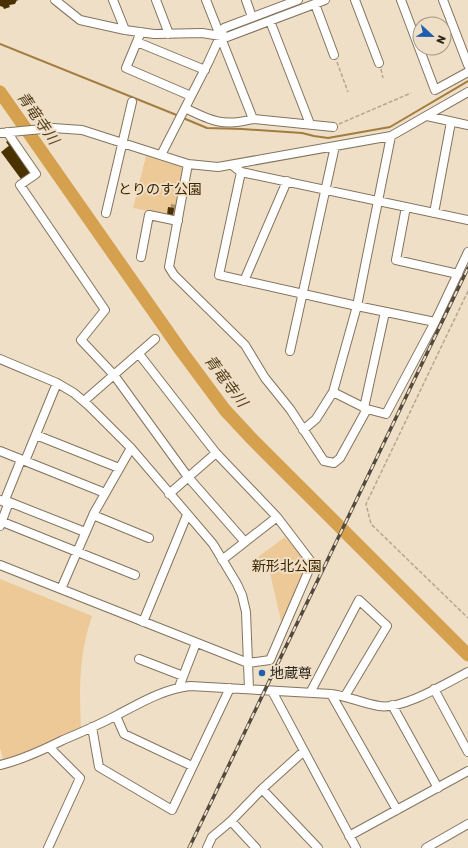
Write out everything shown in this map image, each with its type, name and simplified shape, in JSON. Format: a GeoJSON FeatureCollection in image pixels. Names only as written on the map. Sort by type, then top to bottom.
{"type":"FeatureCollection","features":[{"type":"Feature","properties":{"kind":"street"},"geometry":{"type":"LineString","coordinates":[[55,0],[80,20],[124,30],[154,34],[202,33],[228,37],[325,0]]}},
{"type":"Feature","properties":{"kind":"street"},"geometry":{"type":"LineString","coordinates":[[113,0],[124,30]]}},
{"type":"Feature","properties":{"kind":"street"},"geometry":{"type":"LineString","coordinates":[[156,0],[169,34]]}},
{"type":"Feature","properties":{"kind":"street"},"geometry":{"type":"LineString","coordinates":[[206,0],[253,119]]}},
{"type":"Feature","properties":{"kind":"street"},"geometry":{"type":"LineString","coordinates":[[246,0],[252,17]]}},
{"type":"Feature","properties":{"kind":"street"},"geometry":{"type":"LineString","coordinates":[[355,0],[379,63]]}},
{"type":"Feature","properties":{"kind":"street"},"geometry":{"type":"LineString","coordinates":[[401,0],[435,90],[468,72]]}},
{"type":"Feature","properties":{"kind":"street"},"geometry":{"type":"LineString","coordinates":[[443,0],[468,65]]}},
{"type":"Feature","properties":{"kind":"street"},"geometry":{"type":"LineString","coordinates":[[161,155],[205,70],[224,28],[292,1]]}},
{"type":"Feature","properties":{"kind":"street"},"geometry":{"type":"LineString","coordinates":[[315,4],[334,55]]}},
{"type":"Feature","properties":{"kind":"street"},"geometry":{"type":"LineString","coordinates":[[270,21],[310,124]]}},
{"type":"Feature","properties":{"kind":"street"},"geometry":{"type":"LineString","coordinates":[[141,32],[126,68],[191,96]]}},
{"type":"Feature","properties":{"kind":"street"},"geometry":{"type":"LineString","coordinates":[[137,42],[205,70]]}},
{"type":"Feature","properties":{"kind":"street"},"geometry":{"type":"LineString","coordinates":[[4,132],[53,128],[82,130],[188,164],[203,166],[232,165],[391,136],[468,92]]}},
{"type":"Feature","properties":{"kind":"street"},"geometry":{"type":"LineString","coordinates":[[106,213],[121,143],[132,102]]}},
{"type":"Feature","properties":{"kind":"street"},"geometry":{"type":"LineString","coordinates":[[185,108],[215,122],[242,122],[253,119],[333,127]]}},
{"type":"Feature","properties":{"kind":"street"},"geometry":{"type":"LineString","coordinates":[[427,116],[468,125]]}},
{"type":"Feature","properties":{"kind":"street"},"geometry":{"type":"LineString","coordinates":[[434,213],[451,122]]}},
{"type":"Feature","properties":{"kind":"street"},"geometry":{"type":"LineString","coordinates":[[4,132],[36,174],[20,185],[106,310],[81,340],[114,375],[188,477],[245,542]]}},
{"type":"Feature","properties":{"kind":"street"},"geometry":{"type":"LineString","coordinates":[[303,430],[316,419],[333,392],[357,306],[391,136]]}},
{"type":"Feature","properties":{"kind":"street"},"geometry":{"type":"LineString","coordinates":[[290,350],[335,146]]}},
{"type":"Feature","properties":{"kind":"street"},"geometry":{"type":"LineString","coordinates":[[188,164],[169,267],[174,275],[245,345],[265,378],[290,408],[324,461],[334,463],[340,458],[366,409],[385,312]]}},
{"type":"Feature","properties":{"kind":"street"},"geometry":{"type":"LineString","coordinates":[[232,165],[241,172],[468,220]]}},
{"type":"Feature","properties":{"kind":"street"},"geometry":{"type":"LineString","coordinates":[[241,172],[219,275],[435,322]]}},
{"type":"Feature","properties":{"kind":"street"},"geometry":{"type":"LineString","coordinates":[[244,281],[287,182]]}},
{"type":"Feature","properties":{"kind":"street"},"geometry":{"type":"LineString","coordinates":[[406,207],[396,260],[458,274]]}},
{"type":"Feature","properties":{"kind":"street"},"geometry":{"type":"LineString","coordinates":[[141,257],[149,215],[178,221]]}},
{"type":"Feature","properties":{"kind":"street"},"geometry":{"type":"LineString","coordinates":[[333,392],[366,409],[386,414],[435,322],[468,252]]}},
{"type":"Feature","properties":{"kind":"street"},"geometry":{"type":"LineString","coordinates":[[84,401],[155,339]]}},
{"type":"Feature","properties":{"kind":"street"},"geometry":{"type":"LineString","coordinates":[[0,565],[248,664],[270,660],[312,563],[277,517],[216,453],[139,354]]}},
{"type":"Feature","properties":{"kind":"street"},"geometry":{"type":"LineString","coordinates":[[0,359],[57,383],[84,401],[131,448],[186,515],[213,544],[238,584],[242,595],[246,612],[250,689]]}},
{"type":"Feature","properties":{"kind":"street"},"geometry":{"type":"LineString","coordinates":[[57,383],[36,435],[5,501],[1,523],[136,575]]}},
{"type":"Feature","properties":{"kind":"street"},"geometry":{"type":"LineString","coordinates":[[36,435],[119,468]]}},
{"type":"Feature","properties":{"kind":"street"},"geometry":{"type":"LineString","coordinates":[[61,589],[93,515],[131,448]]}},
{"type":"Feature","properties":{"kind":"street"},"geometry":{"type":"LineString","coordinates":[[0,451],[105,494]]}},
{"type":"Feature","properties":{"kind":"street"},"geometry":{"type":"LineString","coordinates":[[169,494],[216,453]]}},
{"type":"Feature","properties":{"kind":"street"},"geometry":{"type":"LineString","coordinates":[[5,501],[85,532]]}},
{"type":"Feature","properties":{"kind":"street"},"geometry":{"type":"LineString","coordinates":[[93,515],[149,538]]}},
{"type":"Feature","properties":{"kind":"street"},"geometry":{"type":"LineString","coordinates":[[143,622],[186,515]]}},
{"type":"Feature","properties":{"kind":"street"},"geometry":{"type":"LineString","coordinates":[[222,560],[277,517]]}},
{"type":"Feature","properties":{"kind":"street"},"geometry":{"type":"LineString","coordinates":[[310,693],[358,600],[387,626],[345,696]]}},
{"type":"Feature","properties":{"kind":"street"},"geometry":{"type":"LineString","coordinates":[[179,688],[196,643]]}},
{"type":"Feature","properties":{"kind":"street"},"geometry":{"type":"LineString","coordinates":[[139,659],[183,676]]}},
{"type":"Feature","properties":{"kind":"street"},"geometry":{"type":"LineString","coordinates":[[0,765],[21,759],[49,747],[163,692],[179,688],[190,686],[331,694],[345,696],[380,706],[399,704],[419,697],[467,672]]}},
{"type":"Feature","properties":{"kind":"street"},"geometry":{"type":"LineString","coordinates":[[92,727],[99,767],[172,810],[230,688]]}},
{"type":"Feature","properties":{"kind":"street"},"geometry":{"type":"LineString","coordinates":[[434,689],[468,752]]}},
{"type":"Feature","properties":{"kind":"street"},"geometry":{"type":"LineString","coordinates":[[272,691],[356,848]]}},
{"type":"Feature","properties":{"kind":"street"},"geometry":{"type":"LineString","coordinates":[[331,694],[397,810]]}},
{"type":"Feature","properties":{"kind":"street"},"geometry":{"type":"LineString","coordinates":[[392,705],[438,788]]}},
{"type":"Feature","properties":{"kind":"street"},"geometry":{"type":"LineString","coordinates":[[116,716],[124,734],[192,766]]}},
{"type":"Feature","properties":{"kind":"street"},"geometry":{"type":"LineString","coordinates":[[48,848],[80,778],[49,747]]}},
{"type":"Feature","properties":{"kind":"street"},"geometry":{"type":"LineString","coordinates":[[207,848],[212,837],[231,821],[262,789],[304,751]]}},
{"type":"Feature","properties":{"kind":"street"},"geometry":{"type":"LineString","coordinates":[[349,836],[468,771]]}},
{"type":"Feature","properties":{"kind":"street"},"geometry":{"type":"LineString","coordinates":[[262,789],[318,848]]}},
{"type":"Feature","properties":{"kind":"street"},"geometry":{"type":"LineString","coordinates":[[231,821],[256,848]]}},
{"type":"Feature","properties":{"kind":"street"},"geometry":{"type":"LineString","coordinates":[[426,848],[468,824]]}},
{"type":"Feature","properties":{"kind":"path"},"geometry":{"type":"LineString","coordinates":[[334,55],[348,92]]}},
{"type":"Feature","properties":{"kind":"path"},"geometry":{"type":"LineString","coordinates":[[333,127],[411,93]]}},
{"type":"Feature","properties":{"kind":"path"},"geometry":{"type":"LineString","coordinates":[[468,291],[366,504],[371,524],[468,618]]}},
{"type":"Feature","properties":{"kind":"green space","name":"とりのす公園"},"geometry":{"type":"Polygon","coordinates":[[[146,156],[184,168],[175,215],[172,216],[133,208],[146,156]]]}},
{"type":"Feature","properties":{"kind":"green space","name":"新形北公園"},"geometry":{"type":"Polygon","coordinates":[[[285,537],[309,564],[282,625],[270,573],[258,557],[285,537]]]}},
{"type":"Feature","properties":{"kind":"green space"},"geometry":{"type":"Polygon","coordinates":[[[0,579],[92,616],[82,658],[80,699],[81,728],[4,761],[0,748],[0,579]]]}},
{"type":"Feature","properties":{"kind":"building"},"geometry":{"type":"Polygon","coordinates":[[[0,0],[17,0],[15,4],[9,5],[10,7],[4,9],[0,6],[0,0]]]}},
{"type":"Feature","properties":{"kind":"building"},"geometry":{"type":"Polygon","coordinates":[[[9,140],[32,172],[21,179],[1,152],[9,146],[6,142],[9,140]]]}},
{"type":"Feature","properties":{"kind":"building"},"geometry":{"type":"Polygon","coordinates":[[[168,207],[174,208],[173,216],[167,215],[168,207]]]}},
{"type":"Feature","properties":{"kind":"waterway"},"geometry":{"type":"LineString","coordinates":[[0,44],[179,116]]}},
{"type":"Feature","properties":{"kind":"waterway"},"geometry":{"type":"LineString","coordinates":[[183,118],[207,128],[302,133],[328,138],[390,127],[468,81]]}},
{"type":"Feature","properties":{"kind":"waterway","name":"青竜寺川"},"geometry":{"type":"LineString","coordinates":[[0,92],[182,352],[225,410],[252,439],[468,655]]}},
{"type":"Feature","properties":{"kind":"railway"},"geometry":{"type":"LineString","coordinates":[[189,848],[468,268]]}},
{"type":"Feature","properties":{"kind":"place","name":"地蔵尊"},"geometry":{"type":"Point","coordinates":[262,673]}}]}
